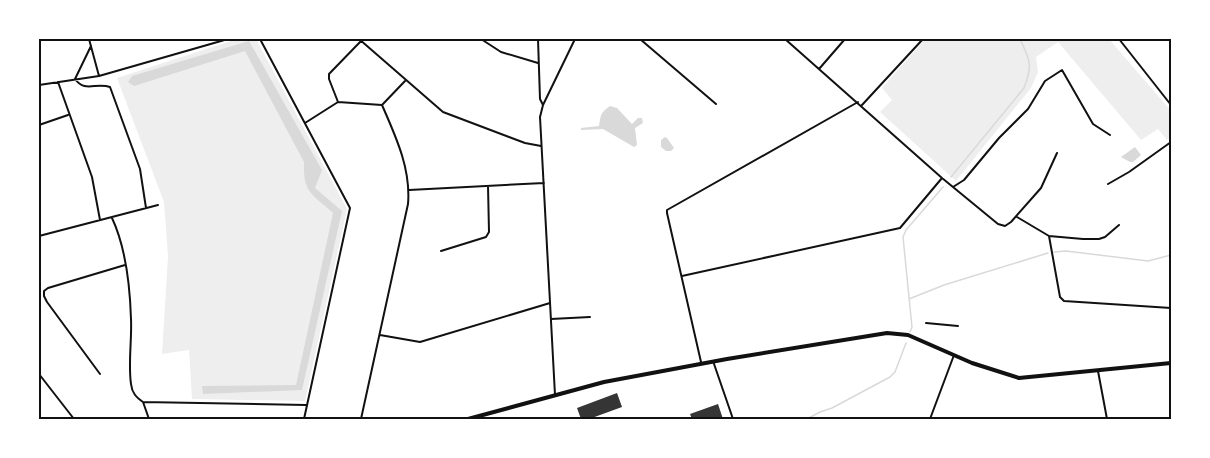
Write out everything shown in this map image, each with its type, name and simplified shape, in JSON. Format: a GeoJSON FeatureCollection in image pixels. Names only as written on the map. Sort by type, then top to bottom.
{"type":"FeatureCollection","features":[{"type":"Feature","properties":{"kind":"main road"},"geometry":{"type":"LineString","coordinates":[[468,419],[604,382],[712,361],[887,333],[908,335],[988,369],[1019,378],[1171,363]]}},
{"type":"Feature","properties":{"kind":"street"},"geometry":{"type":"LineString","coordinates":[[89,39],[99,76]]}},
{"type":"Feature","properties":{"kind":"street"},"geometry":{"type":"LineString","coordinates":[[39,85],[99,76],[228,39]]}},
{"type":"Feature","properties":{"kind":"street"},"geometry":{"type":"LineString","coordinates":[[260,39],[350,208],[304,419]]}},
{"type":"Feature","properties":{"kind":"street"},"geometry":{"type":"LineString","coordinates":[[481,39],[501,52],[538,63]]}},
{"type":"Feature","properties":{"kind":"street"},"geometry":{"type":"LineString","coordinates":[[538,39],[540,99],[543,105]]}},
{"type":"Feature","properties":{"kind":"street"},"geometry":{"type":"LineString","coordinates":[[555,395],[540,117],[543,105],[575,39]]}},
{"type":"Feature","properties":{"kind":"street"},"geometry":{"type":"LineString","coordinates":[[640,39],[716,104]]}},
{"type":"Feature","properties":{"kind":"street"},"geometry":{"type":"LineString","coordinates":[[785,39],[942,178],[998,224],[1005,225],[1017,217],[1041,188],[1057,153]]}},
{"type":"Feature","properties":{"kind":"street"},"geometry":{"type":"LineString","coordinates":[[819,69],[845,39]]}},
{"type":"Feature","properties":{"kind":"street"},"geometry":{"type":"LineString","coordinates":[[861,105],[923,39]]}},
{"type":"Feature","properties":{"kind":"street"},"geometry":{"type":"LineString","coordinates":[[1119,39],[1171,105]]}},
{"type":"Feature","properties":{"kind":"street"},"geometry":{"type":"LineString","coordinates":[[338,102],[329,74],[360,40],[443,112],[525,143],[542,146]]}},
{"type":"Feature","properties":{"kind":"street"},"geometry":{"type":"LineString","coordinates":[[75,79],[91,46]]}},
{"type":"Feature","properties":{"kind":"street"},"geometry":{"type":"LineString","coordinates":[[953,187],[964,180],[999,138],[1028,110],[1044,81],[1062,70],[1093,124],[1110,135]]}},
{"type":"Feature","properties":{"kind":"street"},"geometry":{"type":"LineString","coordinates":[[75,79],[80,86],[89,88],[106,85],[110,87],[140,169],[146,208]]}},
{"type":"Feature","properties":{"kind":"street"},"geometry":{"type":"LineString","coordinates":[[57,81],[92,177],[100,220]]}},
{"type":"Feature","properties":{"kind":"street"},"geometry":{"type":"LineString","coordinates":[[305,123],[338,102],[382,105],[406,81]]}},
{"type":"Feature","properties":{"kind":"street"},"geometry":{"type":"LineString","coordinates":[[701,363],[667,213],[669,208],[858,102]]}},
{"type":"Feature","properties":{"kind":"street"},"geometry":{"type":"LineString","coordinates":[[361,419],[408,204],[409,190],[402,152],[382,105]]}},
{"type":"Feature","properties":{"kind":"street"},"geometry":{"type":"LineString","coordinates":[[39,125],[68,115]]}},
{"type":"Feature","properties":{"kind":"street"},"geometry":{"type":"LineString","coordinates":[[1108,184],[1171,142]]}},
{"type":"Feature","properties":{"kind":"street"},"geometry":{"type":"LineString","coordinates":[[682,276],[900,228],[942,178]]}},
{"type":"Feature","properties":{"kind":"street"},"geometry":{"type":"LineString","coordinates":[[409,190],[544,183]]}},
{"type":"Feature","properties":{"kind":"street"},"geometry":{"type":"LineString","coordinates":[[441,251],[486,237],[489,232],[489,186]]}},
{"type":"Feature","properties":{"kind":"street"},"geometry":{"type":"LineString","coordinates":[[39,236],[158,206]]}},
{"type":"Feature","properties":{"kind":"street"},"geometry":{"type":"LineString","coordinates":[[1017,217],[1049,236],[1099,239],[1105,237],[1119,225]]}},
{"type":"Feature","properties":{"kind":"street"},"geometry":{"type":"LineString","coordinates":[[112,218],[117,229],[125,265],[131,317],[130,383],[133,393],[143,402],[149,419]]}},
{"type":"Feature","properties":{"kind":"street"},"geometry":{"type":"LineString","coordinates":[[1049,236],[1060,297],[1064,301],[1171,308]]}},
{"type":"Feature","properties":{"kind":"street"},"geometry":{"type":"LineString","coordinates":[[100,374],[47,302],[44,291],[125,265]]}},
{"type":"Feature","properties":{"kind":"street"},"geometry":{"type":"LineString","coordinates":[[380,335],[420,342],[550,303]]}},
{"type":"Feature","properties":{"kind":"street"},"geometry":{"type":"LineString","coordinates":[[551,319],[591,317]]}},
{"type":"Feature","properties":{"kind":"street"},"geometry":{"type":"LineString","coordinates":[[926,323],[958,326]]}},
{"type":"Feature","properties":{"kind":"street"},"geometry":{"type":"LineString","coordinates":[[930,419],[954,355]]}},
{"type":"Feature","properties":{"kind":"street"},"geometry":{"type":"LineString","coordinates":[[712,361],[733,419]]}},
{"type":"Feature","properties":{"kind":"street"},"geometry":{"type":"LineString","coordinates":[[1098,371],[1107,419]]}},
{"type":"Feature","properties":{"kind":"street"},"geometry":{"type":"LineString","coordinates":[[39,374],[74,419]]}},
{"type":"Feature","properties":{"kind":"street"},"geometry":{"type":"LineString","coordinates":[[143,402],[306,405]]}},
{"type":"Feature","properties":{"kind":"shaded area"},"geometry":{"type":"Polygon","coordinates":[[[237,39],[256,39],[347,209],[305,401],[192,399],[189,350],[162,354],[168,256],[164,202],[117,78],[237,39]]]}},
{"type":"Feature","properties":{"kind":"shaded area"},"geometry":{"type":"Polygon","coordinates":[[[925,39],[1109,39],[1171,111],[1171,137],[1167,140],[1158,129],[1141,140],[1058,42],[1036,57],[1038,72],[1031,88],[956,181],[880,112],[892,100],[882,88],[925,39]]]}},
{"type":"Feature","properties":{"kind":"shaded area"},"geometry":{"type":"Polygon","coordinates":[[[249,41],[322,170],[315,188],[342,211],[302,390],[203,394],[202,386],[296,385],[333,213],[310,192],[305,180],[304,162],[245,51],[134,86],[128,82],[132,76],[249,41]]]}},
{"type":"Feature","properties":{"kind":"shaded area"},"geometry":{"type":"Polygon","coordinates":[[[610,106],[617,108],[632,124],[638,118],[642,118],[643,123],[635,128],[637,145],[634,147],[603,129],[581,130],[581,128],[599,126],[601,114],[610,106]]]}},
{"type":"Feature","properties":{"kind":"shaded area"},"geometry":{"type":"Polygon","coordinates":[[[665,137],[674,148],[671,151],[666,151],[661,147],[661,140],[665,137]]]}},
{"type":"Feature","properties":{"kind":"shaded area"},"geometry":{"type":"Polygon","coordinates":[[[1135,147],[1141,155],[1133,162],[1121,157],[1135,147]]]}},
{"type":"Feature","properties":{"kind":"building"},"geometry":{"type":"Polygon","coordinates":[[[617,393],[622,407],[589,419],[581,419],[577,408],[617,393]]]}},
{"type":"Feature","properties":{"kind":"building"},"geometry":{"type":"Polygon","coordinates":[[[718,404],[723,419],[692,419],[690,414],[718,404]]]}},
{"type":"Feature","properties":{"kind":"waterway"},"geometry":{"type":"LineString","coordinates":[[951,177],[1024,88],[1029,74],[1029,63],[1020,39]]}},
{"type":"Feature","properties":{"kind":"waterway"},"geometry":{"type":"LineString","coordinates":[[910,332],[912,327],[903,237],[906,230],[943,187]]}},
{"type":"Feature","properties":{"kind":"waterway"},"geometry":{"type":"LineString","coordinates":[[1054,252],[1066,251],[1148,261],[1171,255]]}},
{"type":"Feature","properties":{"kind":"waterway"},"geometry":{"type":"LineString","coordinates":[[909,299],[944,285],[1048,253]]}},
{"type":"Feature","properties":{"kind":"waterway"},"geometry":{"type":"LineString","coordinates":[[807,419],[890,377],[895,372],[906,343]]}}]}
